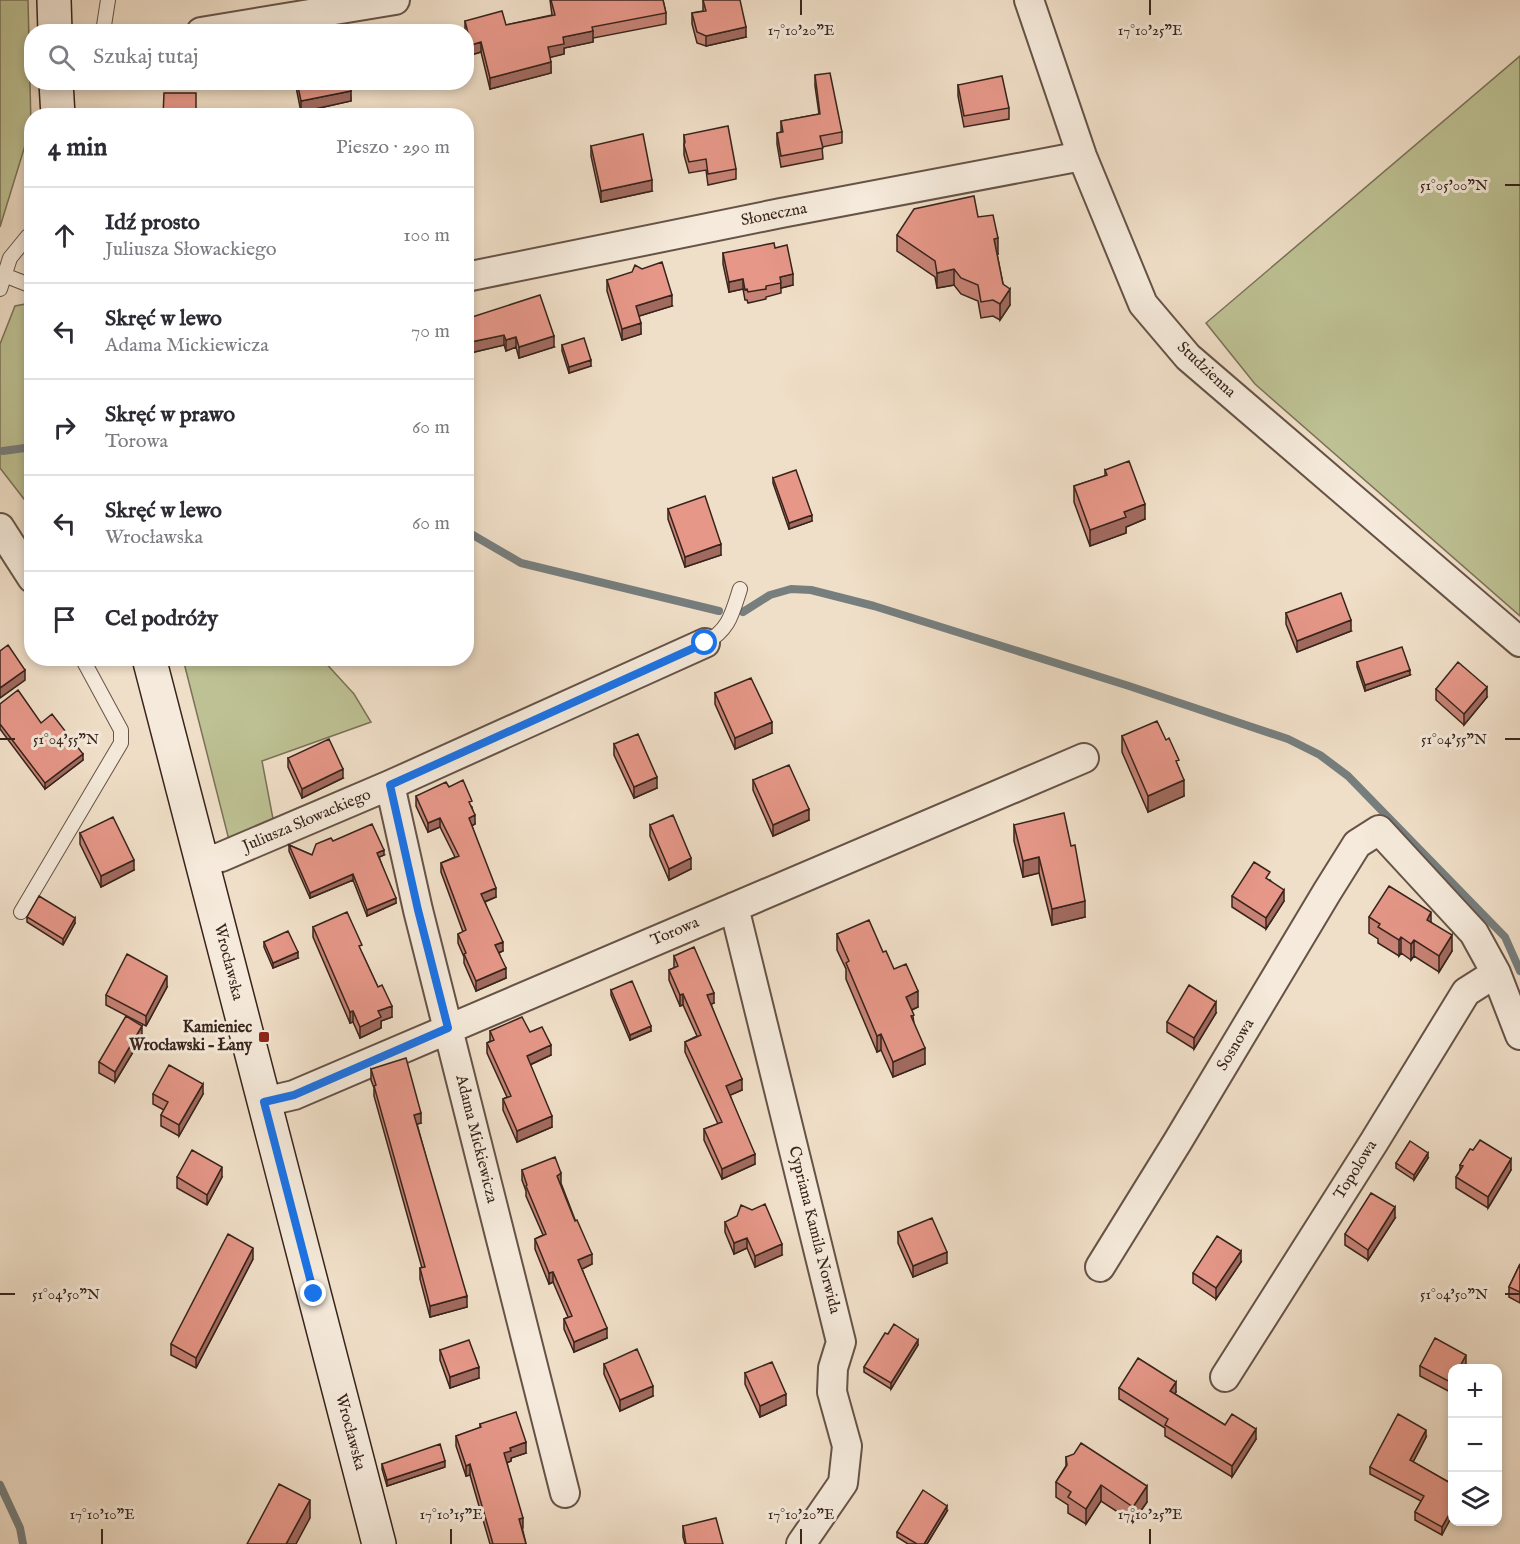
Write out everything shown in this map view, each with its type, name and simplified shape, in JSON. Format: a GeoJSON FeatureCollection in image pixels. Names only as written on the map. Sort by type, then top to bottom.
{"type":"FeatureCollection","features":[{"type":"Feature","properties":{"kind":"main road"},"geometry":{"type":"LineString","coordinates":[[54,0],[55,24]]}},
{"type":"Feature","properties":{"kind":"main road"},"geometry":{"type":"LineString","coordinates":[[56,90],[58,108]]}},
{"type":"Feature","properties":{"kind":"main road","name":"Wrocławska"},"geometry":{"type":"LineString","coordinates":[[151,666],[379,1544]]}},
{"type":"Feature","properties":{"kind":"street"},"geometry":{"type":"LineString","coordinates":[[250,24],[395,0]]}},
{"type":"Feature","properties":{"kind":"street","name":"Studzienna"},"geometry":{"type":"LineString","coordinates":[[1029,0],[1082,156],[1143,304],[1188,357],[1520,642]]}},
{"type":"Feature","properties":{"kind":"street","name":"Słoneczna"},"geometry":{"type":"LineString","coordinates":[[474,275],[781,213],[1082,156]]}},
{"type":"Feature","properties":{"kind":"street"},"geometry":{"type":"LineString","coordinates":[[0,528],[24,566]]}},
{"type":"Feature","properties":{"kind":"street","name":"Juliusza Słowackiego"},"geometry":{"type":"LineString","coordinates":[[202,861],[221,857],[390,785],[705,643]]}},
{"type":"Feature","properties":{"kind":"street","name":"Torowa"},"geometry":{"type":"LineString","coordinates":[[264,1102],[294,1095],[1084,758]]}},
{"type":"Feature","properties":{"kind":"street","name":"Adama Mickiewicza"},"geometry":{"type":"LineString","coordinates":[[390,785],[418,910],[565,1492]]}},
{"type":"Feature","properties":{"kind":"street","name":"Sosnowa"},"geometry":{"type":"LineString","coordinates":[[1100,1267],[1357,844],[1379,830],[1474,933],[1496,973]]}},
{"type":"Feature","properties":{"kind":"street","name":"Cypriana Kamila Norwida"},"geometry":{"type":"LineString","coordinates":[[734,907],[842,1342],[833,1368],[832,1392],[847,1446],[843,1483],[801,1544]]}},
{"type":"Feature","properties":{"kind":"street"},"geometry":{"type":"LineString","coordinates":[[1496,973],[1520,1035]]}},
{"type":"Feature","properties":{"kind":"street","name":"Topolowa"},"geometry":{"type":"LineString","coordinates":[[1225,1377],[1466,992],[1496,973]]}},
{"type":"Feature","properties":{"kind":"lane"},"geometry":{"type":"LineString","coordinates":[[104,24],[108,0]]}},
{"type":"Feature","properties":{"kind":"lane"},"geometry":{"type":"LineString","coordinates":[[0,289],[10,258],[24,241]]}},
{"type":"Feature","properties":{"kind":"lane"},"geometry":{"type":"LineString","coordinates":[[4,275],[24,283]]}},
{"type":"Feature","properties":{"kind":"lane"},"geometry":{"type":"LineString","coordinates":[[705,643],[718,636],[730,621],[740,589]]}},
{"type":"Feature","properties":{"kind":"lane"},"geometry":{"type":"LineString","coordinates":[[21,912],[121,743],[121,730],[86,666]]}},
{"type":"Feature","properties":{"kind":"green space"},"geometry":{"type":"Polygon","coordinates":[[[0,0],[28,0],[29,24],[24,24],[24,90],[30,90],[31,108],[24,108],[24,149],[0,227],[0,0]]]}},
{"type":"Feature","properties":{"kind":"green space"},"geometry":{"type":"Polygon","coordinates":[[[1520,56],[1520,616],[1255,384],[1206,323],[1520,56]]]}},
{"type":"Feature","properties":{"kind":"green space"},"geometry":{"type":"Polygon","coordinates":[[[24,304],[24,499],[0,468],[0,344],[15,306],[24,304]]]}},
{"type":"Feature","properties":{"kind":"green space"},"geometry":{"type":"Polygon","coordinates":[[[185,666],[328,666],[354,694],[371,722],[262,761],[274,824],[230,844],[185,666]]]}},
{"type":"Feature","properties":{"kind":"building"},"geometry":{"type":"Polygon","coordinates":[[[551,0],[663,0],[666,13],[592,27],[593,31],[563,37],[564,44],[548,47],[551,62],[490,78],[481,42],[474,44],[474,24],[466,24],[465,21],[502,11],[506,25],[555,15],[551,0]]]}},
{"type":"Feature","properties":{"kind":"building"},"geometry":{"type":"Polygon","coordinates":[[[703,0],[740,0],[746,27],[706,36],[697,32],[692,13],[706,11],[703,0]]]}},
{"type":"Feature","properties":{"kind":"building"},"geometry":{"type":"Polygon","coordinates":[[[830,73],[842,132],[820,136],[823,148],[781,156],[777,133],[783,132],[781,121],[820,114],[815,75],[830,73]]]}},
{"type":"Feature","properties":{"kind":"building"},"geometry":{"type":"Polygon","coordinates":[[[1002,76],[1009,108],[964,116],[958,85],[1002,76]]]}},
{"type":"Feature","properties":{"kind":"building"},"geometry":{"type":"Polygon","coordinates":[[[299,90],[351,91],[301,101],[299,90]]]}},
{"type":"Feature","properties":{"kind":"building"},"geometry":{"type":"Polygon","coordinates":[[[164,93],[196,93],[196,108],[163,108],[164,93]]]}},
{"type":"Feature","properties":{"kind":"building"},"geometry":{"type":"Polygon","coordinates":[[[728,126],[736,169],[708,174],[706,159],[689,162],[684,145],[684,135],[728,126]]]}},
{"type":"Feature","properties":{"kind":"building"},"geometry":{"type":"Polygon","coordinates":[[[643,134],[652,180],[601,191],[591,146],[643,134]]]}},
{"type":"Feature","properties":{"kind":"building"},"geometry":{"type":"Polygon","coordinates":[[[974,196],[978,217],[993,215],[998,238],[994,239],[1003,284],[1010,289],[1000,304],[993,300],[981,302],[978,285],[961,278],[954,269],[937,273],[935,261],[897,235],[914,209],[974,196]]]}},
{"type":"Feature","properties":{"kind":"building"},"geometry":{"type":"Polygon","coordinates":[[[774,243],[775,248],[787,245],[793,274],[780,277],[781,283],[766,286],[766,289],[748,292],[747,289],[745,290],[743,279],[729,282],[723,253],[774,243]]]}},
{"type":"Feature","properties":{"kind":"building"},"geometry":{"type":"Polygon","coordinates":[[[662,262],[672,295],[636,306],[641,323],[622,329],[607,280],[632,272],[635,265],[642,269],[662,262]]]}},
{"type":"Feature","properties":{"kind":"building"},"geometry":{"type":"Polygon","coordinates":[[[540,295],[554,336],[519,347],[516,337],[506,340],[504,335],[474,341],[474,316],[540,295]]]}},
{"type":"Feature","properties":{"kind":"building"},"geometry":{"type":"Polygon","coordinates":[[[584,338],[591,360],[569,367],[562,345],[584,338]]]}},
{"type":"Feature","properties":{"kind":"building"},"geometry":{"type":"Polygon","coordinates":[[[1129,461],[1145,504],[1124,512],[1126,517],[1090,530],[1074,486],[1107,475],[1105,470],[1129,461]]]}},
{"type":"Feature","properties":{"kind":"building"},"geometry":{"type":"Polygon","coordinates":[[[796,470],[812,515],[789,523],[773,478],[796,470]]]}},
{"type":"Feature","properties":{"kind":"building"},"geometry":{"type":"Polygon","coordinates":[[[705,496],[721,544],[685,557],[668,509],[705,496]]]}},
{"type":"Feature","properties":{"kind":"building"},"geometry":{"type":"Polygon","coordinates":[[[1341,593],[1351,620],[1297,641],[1286,613],[1341,593]]]}},
{"type":"Feature","properties":{"kind":"building"},"geometry":{"type":"Polygon","coordinates":[[[8,645],[25,670],[0,688],[0,651],[8,645]]]}},
{"type":"Feature","properties":{"kind":"building"},"geometry":{"type":"Polygon","coordinates":[[[1402,647],[1410,670],[1365,685],[1357,662],[1402,647]]]}},
{"type":"Feature","properties":{"kind":"building"},"geometry":{"type":"Polygon","coordinates":[[[1458,662],[1487,687],[1464,714],[1436,689],[1458,662]]]}},
{"type":"Feature","properties":{"kind":"building"},"geometry":{"type":"Polygon","coordinates":[[[751,678],[772,722],[735,738],[715,693],[751,678]]]}},
{"type":"Feature","properties":{"kind":"building"},"geometry":{"type":"Polygon","coordinates":[[[18,690],[41,723],[52,714],[83,754],[45,783],[0,724],[0,704],[18,690]]]}},
{"type":"Feature","properties":{"kind":"building"},"geometry":{"type":"Polygon","coordinates":[[[1157,721],[1166,740],[1169,738],[1179,760],[1176,761],[1184,780],[1148,796],[1122,736],[1157,721]]]}},
{"type":"Feature","properties":{"kind":"building"},"geometry":{"type":"Polygon","coordinates":[[[638,734],[657,777],[634,787],[614,744],[638,734]]]}},
{"type":"Feature","properties":{"kind":"building"},"geometry":{"type":"Polygon","coordinates":[[[329,739],[343,769],[302,789],[288,758],[329,739]]]}},
{"type":"Feature","properties":{"kind":"building"},"geometry":{"type":"Polygon","coordinates":[[[789,765],[809,809],[773,825],[753,780],[789,765]]]}},
{"type":"Feature","properties":{"kind":"building"},"geometry":{"type":"Polygon","coordinates":[[[463,780],[475,815],[469,818],[496,888],[481,894],[503,942],[495,945],[506,968],[476,981],[458,934],[466,930],[441,863],[459,856],[440,818],[428,823],[416,796],[446,782],[449,787],[463,780]]]}},
{"type":"Feature","properties":{"kind":"building"},"geometry":{"type":"Polygon","coordinates":[[[1064,813],[1071,846],[1075,845],[1085,901],[1052,909],[1039,857],[1023,861],[1014,825],[1064,813]]]}},
{"type":"Feature","properties":{"kind":"building"},"geometry":{"type":"Polygon","coordinates":[[[673,815],[691,858],[669,869],[650,825],[673,815]]]}},
{"type":"Feature","properties":{"kind":"building"},"geometry":{"type":"Polygon","coordinates":[[[113,817],[134,860],[101,876],[80,833],[113,817]]]}},
{"type":"Feature","properties":{"kind":"building"},"geometry":{"type":"Polygon","coordinates":[[[372,824],[384,850],[377,853],[396,898],[367,910],[353,874],[310,893],[289,845],[312,855],[316,844],[331,838],[333,841],[372,824]]]}},
{"type":"Feature","properties":{"kind":"building"},"geometry":{"type":"Polygon","coordinates":[[[1254,862],[1270,872],[1266,878],[1284,890],[1266,918],[1232,896],[1254,862]]]}},
{"type":"Feature","properties":{"kind":"building"},"geometry":{"type":"Polygon","coordinates":[[[1389,886],[1431,912],[1427,920],[1452,935],[1439,956],[1414,940],[1411,944],[1401,937],[1399,940],[1378,927],[1380,924],[1369,917],[1389,886]]]}},
{"type":"Feature","properties":{"kind":"building"},"geometry":{"type":"Polygon","coordinates":[[[39,896],[75,918],[63,939],[27,917],[39,896]]]}},
{"type":"Feature","properties":{"kind":"building"},"geometry":{"type":"Polygon","coordinates":[[[347,912],[362,945],[359,946],[378,987],[382,985],[392,1006],[378,1011],[381,1017],[360,1027],[353,1011],[350,1012],[313,927],[347,912]]]}},
{"type":"Feature","properties":{"kind":"building"},"geometry":{"type":"Polygon","coordinates":[[[869,920],[883,952],[886,951],[894,969],[906,964],[918,991],[906,997],[914,1015],[911,1016],[925,1048],[893,1062],[881,1034],[877,1036],[846,963],[849,961],[837,934],[869,920]]]}},
{"type":"Feature","properties":{"kind":"building"},"geometry":{"type":"Polygon","coordinates":[[[288,931],[298,952],[273,963],[264,942],[288,931]]]}},
{"type":"Feature","properties":{"kind":"building"},"geometry":{"type":"Polygon","coordinates":[[[694,947],[714,993],[707,995],[742,1079],[726,1086],[755,1154],[722,1169],[704,1129],[722,1122],[685,1042],[701,1035],[683,994],[680,995],[669,970],[678,966],[674,956],[694,947]]]}},
{"type":"Feature","properties":{"kind":"building"},"geometry":{"type":"Polygon","coordinates":[[[127,954],[167,976],[146,1016],[106,995],[127,954]]]}},
{"type":"Feature","properties":{"kind":"building"},"geometry":{"type":"Polygon","coordinates":[[[632,981],[651,1026],[630,1035],[611,990],[632,981]]]}},
{"type":"Feature","properties":{"kind":"building"},"geometry":{"type":"Polygon","coordinates":[[[1189,985],[1216,1002],[1194,1038],[1167,1022],[1189,985]]]}},
{"type":"Feature","properties":{"kind":"building"},"geometry":{"type":"Polygon","coordinates":[[[126,1016],[142,1026],[115,1072],[99,1062],[126,1016]]]}},
{"type":"Feature","properties":{"kind":"building"},"geometry":{"type":"Polygon","coordinates":[[[522,1017],[530,1032],[542,1027],[551,1045],[527,1056],[552,1116],[517,1131],[503,1099],[511,1096],[487,1043],[494,1040],[490,1031],[522,1017]]]}},
{"type":"Feature","properties":{"kind":"building"},"geometry":{"type":"Polygon","coordinates":[[[406,1058],[421,1113],[414,1115],[467,1296],[430,1306],[420,1268],[425,1267],[371,1069],[406,1058]]]}},
{"type":"Feature","properties":{"kind":"building"},"geometry":{"type":"Polygon","coordinates":[[[169,1065],[203,1084],[179,1125],[161,1115],[168,1102],[153,1094],[169,1065]]]}},
{"type":"Feature","properties":{"kind":"building"},"geometry":{"type":"Polygon","coordinates":[[[1480,1140],[1511,1159],[1488,1197],[1456,1177],[1470,1149],[1473,1150],[1480,1140]]]}},
{"type":"Feature","properties":{"kind":"building"},"geometry":{"type":"Polygon","coordinates":[[[1410,1141],[1428,1153],[1414,1175],[1396,1163],[1410,1141]]]}},
{"type":"Feature","properties":{"kind":"building"},"geometry":{"type":"Polygon","coordinates":[[[192,1150],[222,1167],[207,1195],[177,1177],[192,1150]]]}},
{"type":"Feature","properties":{"kind":"building"},"geometry":{"type":"Polygon","coordinates":[[[555,1157],[561,1173],[557,1176],[575,1221],[577,1220],[592,1254],[578,1260],[607,1328],[574,1342],[564,1319],[572,1316],[553,1272],[549,1273],[535,1239],[546,1234],[526,1186],[522,1170],[555,1157]]]}},
{"type":"Feature","properties":{"kind":"building"},"geometry":{"type":"Polygon","coordinates":[[[1371,1193],[1395,1207],[1368,1250],[1345,1234],[1371,1193]]]}},
{"type":"Feature","properties":{"kind":"building"},"geometry":{"type":"Polygon","coordinates":[[[765,1204],[782,1244],[755,1256],[747,1238],[734,1243],[725,1222],[737,1216],[741,1205],[752,1210],[765,1204]]]}},
{"type":"Feature","properties":{"kind":"building"},"geometry":{"type":"Polygon","coordinates":[[[932,1218],[947,1252],[913,1266],[898,1232],[932,1218]]]}},
{"type":"Feature","properties":{"kind":"building"},"geometry":{"type":"Polygon","coordinates":[[[228,1234],[253,1248],[196,1358],[171,1344],[228,1234]]]}},
{"type":"Feature","properties":{"kind":"building"},"geometry":{"type":"Polygon","coordinates":[[[1217,1236],[1241,1251],[1216,1288],[1193,1273],[1217,1236]]]}},
{"type":"Feature","properties":{"kind":"building"},"geometry":{"type":"Polygon","coordinates":[[[1520,1264],[1520,1292],[1509,1287],[1520,1264]]]}},
{"type":"Feature","properties":{"kind":"building"},"geometry":{"type":"Polygon","coordinates":[[[894,1324],[918,1340],[891,1383],[864,1367],[885,1333],[888,1334],[894,1324]]]}},
{"type":"Feature","properties":{"kind":"building"},"geometry":{"type":"Polygon","coordinates":[[[1435,1338],[1466,1355],[1461,1364],[1448,1364],[1448,1381],[1420,1366],[1435,1338]]]}},
{"type":"Feature","properties":{"kind":"building"},"geometry":{"type":"Polygon","coordinates":[[[469,1340],[479,1367],[450,1377],[440,1350],[469,1340]]]}},
{"type":"Feature","properties":{"kind":"building"},"geometry":{"type":"Polygon","coordinates":[[[637,1349],[653,1386],[620,1400],[604,1364],[637,1349]]]}},
{"type":"Feature","properties":{"kind":"building"},"geometry":{"type":"Polygon","coordinates":[[[1138,1358],[1176,1382],[1170,1391],[1225,1425],[1232,1414],[1256,1429],[1232,1466],[1165,1425],[1168,1419],[1119,1388],[1138,1358]]]}},
{"type":"Feature","properties":{"kind":"building"},"geometry":{"type":"Polygon","coordinates":[[[772,1362],[786,1394],[760,1406],[745,1373],[772,1362]]]}},
{"type":"Feature","properties":{"kind":"building"},"geometry":{"type":"Polygon","coordinates":[[[516,1412],[526,1442],[504,1453],[523,1518],[519,1519],[526,1544],[493,1544],[470,1464],[466,1466],[456,1436],[481,1427],[480,1424],[516,1412]]]}},
{"type":"Feature","properties":{"kind":"building"},"geometry":{"type":"Polygon","coordinates":[[[1398,1414],[1426,1430],[1410,1460],[1448,1482],[1448,1516],[1442,1527],[1415,1512],[1424,1496],[1370,1467],[1398,1414]]]}},
{"type":"Feature","properties":{"kind":"building"},"geometry":{"type":"Polygon","coordinates":[[[1081,1443],[1147,1486],[1133,1507],[1101,1485],[1086,1509],[1068,1497],[1071,1492],[1056,1482],[1067,1465],[1066,1457],[1074,1454],[1081,1443]]]}},
{"type":"Feature","properties":{"kind":"building"},"geometry":{"type":"Polygon","coordinates":[[[440,1444],[445,1461],[387,1480],[382,1464],[440,1444]]]}},
{"type":"Feature","properties":{"kind":"building"},"geometry":{"type":"Polygon","coordinates":[[[279,1484],[310,1500],[286,1544],[247,1544],[279,1484]]]}},
{"type":"Feature","properties":{"kind":"building"},"geometry":{"type":"Polygon","coordinates":[[[923,1490],[947,1506],[924,1544],[917,1544],[897,1532],[923,1490]]]}},
{"type":"Feature","properties":{"kind":"building"},"geometry":{"type":"Polygon","coordinates":[[[716,1518],[723,1544],[686,1544],[683,1526],[716,1518]]]}},
{"type":"Feature","properties":{"kind":"waterway"},"geometry":{"type":"LineString","coordinates":[[3,451],[24,448]]}},
{"type":"Feature","properties":{"kind":"waterway"},"geometry":{"type":"LineString","coordinates":[[474,536],[521,563],[719,611]]}},
{"type":"Feature","properties":{"kind":"waterway"},"geometry":{"type":"LineString","coordinates":[[743,612],[770,595],[791,589],[811,590],[874,606],[1129,686],[1288,739],[1320,755],[1348,776],[1505,937],[1520,971]]}},
{"type":"Feature","properties":{"kind":"waterway"},"geometry":{"type":"LineString","coordinates":[[0,1485],[20,1528],[23,1544]]}},
{"type":"Feature","properties":{"kind":"place","name":"Kamieniec Wrocławski – Łany"},"geometry":{"type":"Point","coordinates":[264,1037]}},
{"type":"Feature","properties":{"kind":"route"},"geometry":{"type":"LineString","coordinates":[[314,1294],[264,1102],[294,1095],[448,1028],[390,785],[705,643]]}}]}
